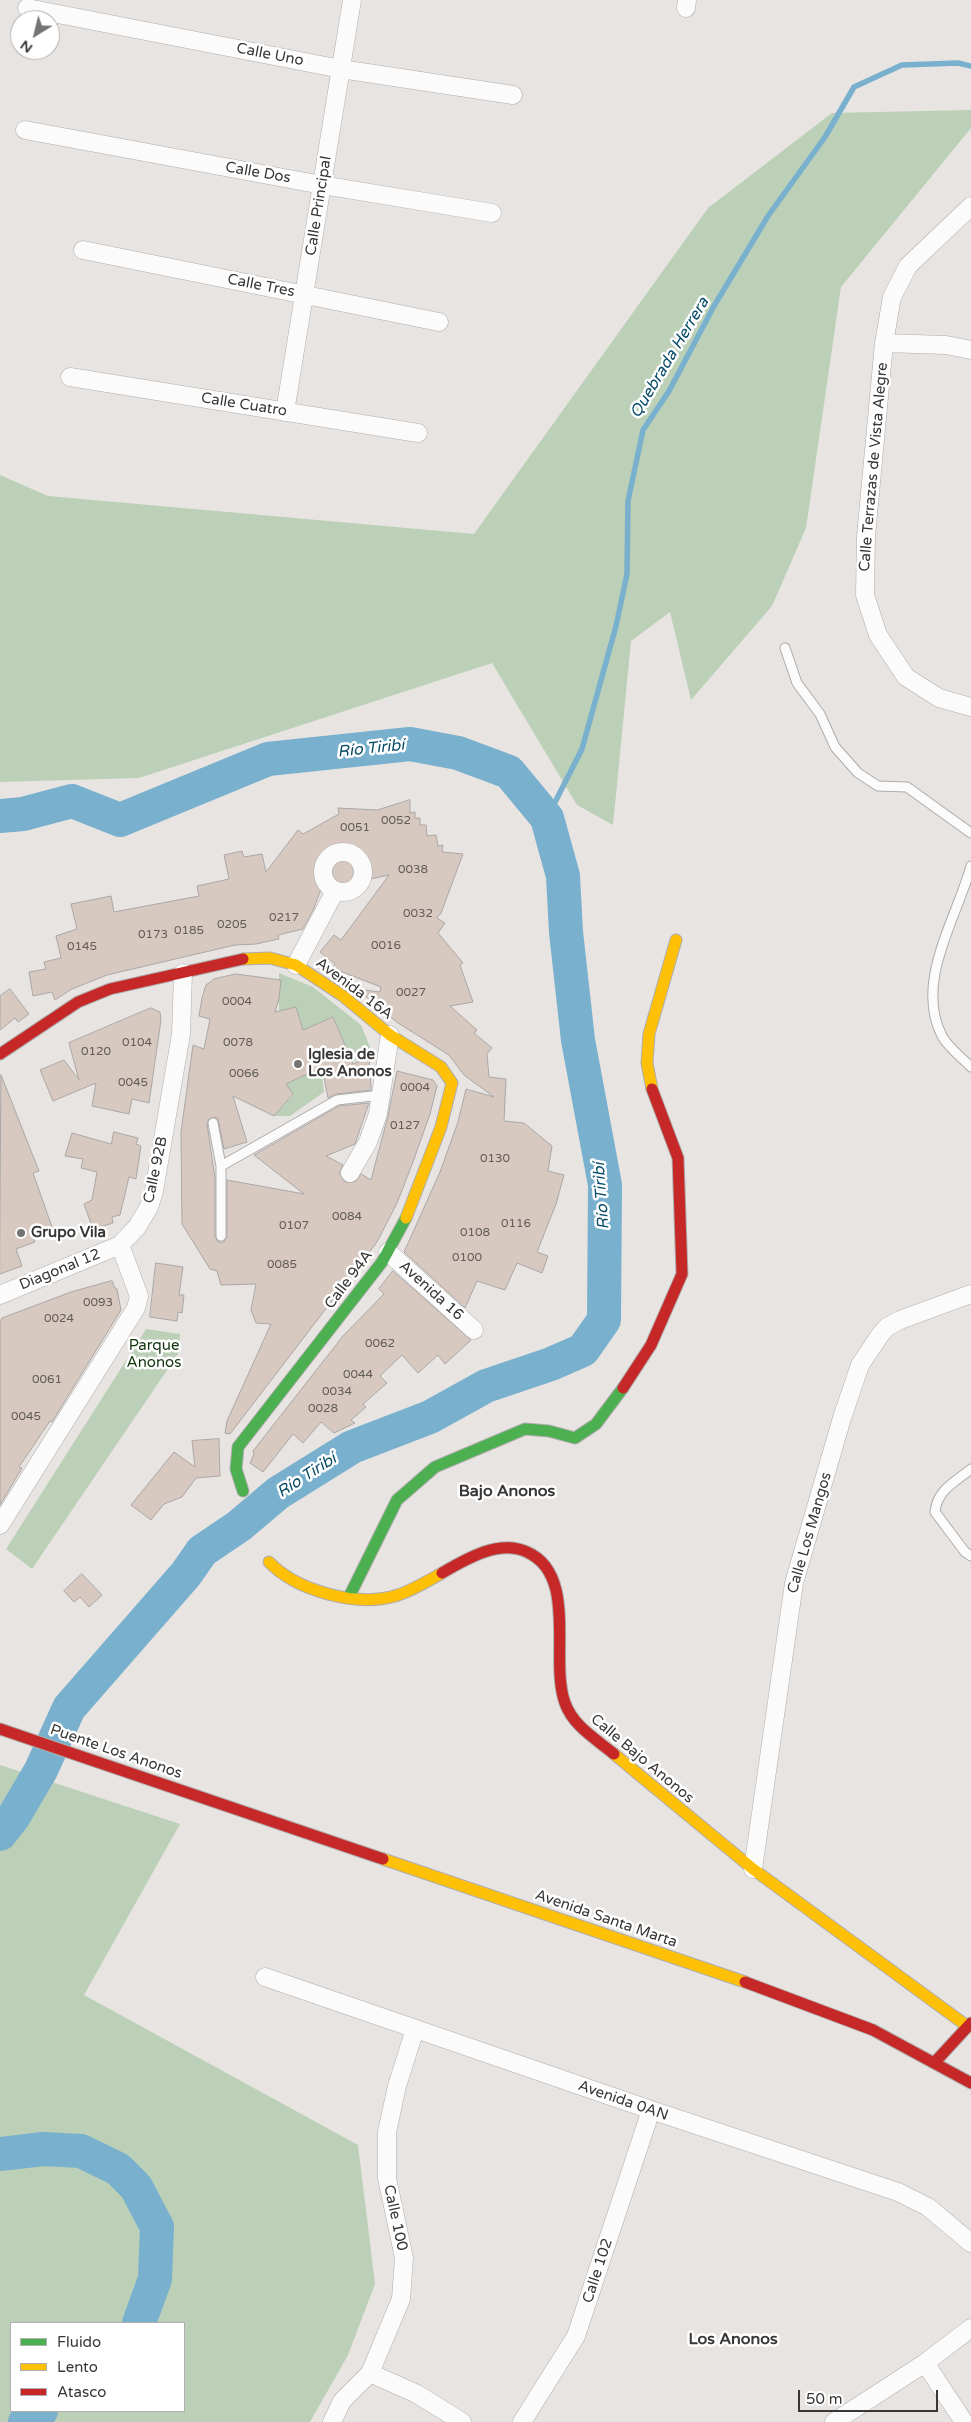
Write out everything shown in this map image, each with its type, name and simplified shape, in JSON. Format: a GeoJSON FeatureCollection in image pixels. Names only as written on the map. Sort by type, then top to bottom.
{"type":"FeatureCollection","features":[{"type":"Feature","properties":{"kind":"street","name":"Calle Principal"},"geometry":{"type":"LineString","coordinates":[[285,412],[352,0]]}},
{"type":"Feature","properties":{"kind":"street","name":"Calle Uno"},"geometry":{"type":"LineString","coordinates":[[27,8],[341,69],[514,95]]}},
{"type":"Feature","properties":{"kind":"street","name":"Calle Dos"},"geometry":{"type":"LineString","coordinates":[[25,130],[322,185],[492,213]]}},
{"type":"Feature","properties":{"kind":"street","name":"Calle Terrazas de Vista Alegre"},"geometry":{"type":"LineString","coordinates":[[971,206],[908,266],[892,297],[884,343],[866,536],[865,595],[878,635],[906,677],[939,698],[971,707]]}},
{"type":"Feature","properties":{"kind":"street","name":"Calle Tres"},"geometry":{"type":"LineString","coordinates":[[83,250],[439,322]]}},
{"type":"Feature","properties":{"kind":"street"},"geometry":{"type":"LineString","coordinates":[[884,343],[946,345],[971,350]]}},
{"type":"Feature","properties":{"kind":"street","name":"Calle Cuatro"},"geometry":{"type":"LineString","coordinates":[[70,377],[418,434]]}},
{"type":"Feature","properties":{"kind":"street"},"geometry":{"type":"LineString","coordinates":[[296,964],[335,891]]}},
{"type":"Feature","properties":{"kind":"street"},"geometry":{"type":"LineString","coordinates":[[349,1597],[397,1500],[435,1467],[526,1429],[549,1431],[575,1438],[596,1424],[612,1405],[651,1345],[682,1274],[678,1158],[652,1089],[647,1063],[649,1034],[676,940]]}},
{"type":"Feature","properties":{"kind":"street","name":"Avenida 16A"},"geometry":{"type":"LineString","coordinates":[[0,1054],[78,1002],[110,989],[238,959],[270,958],[296,964],[343,996],[390,1035],[442,1068]]}},
{"type":"Feature","properties":{"kind":"street","name":"Calle 92B"},"geometry":{"type":"LineString","coordinates":[[120,1245],[137,1227],[149,1207],[154,1191],[181,1034],[183,973]]}},
{"type":"Feature","properties":{"kind":"street"},"geometry":{"type":"LineString","coordinates":[[350,1173],[368,1142],[378,1114],[390,1035]]}},
{"type":"Feature","properties":{"kind":"street","name":"Calle 94A"},"geometry":{"type":"LineString","coordinates":[[243,1491],[235,1469],[234,1458],[238,1447],[388,1252],[399,1235],[415,1199],[450,1103],[452,1082],[442,1068]]}},
{"type":"Feature","properties":{"kind":"street"},"geometry":{"type":"LineString","coordinates":[[0,1526],[136,1308],[139,1296],[120,1245]]}},
{"type":"Feature","properties":{"kind":"street","name":"Diagonal 12"},"geometry":{"type":"LineString","coordinates":[[0,1295],[120,1245]]}},
{"type":"Feature","properties":{"kind":"street","name":"Avenida 16"},"geometry":{"type":"LineString","coordinates":[[388,1252],[474,1330]]}},
{"type":"Feature","properties":{"kind":"street","name":"Calle Los Mangos"},"geometry":{"type":"LineString","coordinates":[[753,1869],[794,1584],[842,1418],[860,1365],[887,1327],[900,1320],[971,1294]]}},
{"type":"Feature","properties":{"kind":"street","name":"Calle Bajo Anonos"},"geometry":{"type":"LineString","coordinates":[[269,1562],[290,1582],[322,1592],[349,1597],[386,1598],[398,1596],[486,1550],[509,1547],[536,1556],[547,1565],[556,1587],[562,1695],[574,1721],[753,1869],[969,2025]]}},
{"type":"Feature","properties":{"kind":"street","name":"Puente Los Anonos"},"geometry":{"type":"LineString","coordinates":[[0,1729],[223,1804]]}},
{"type":"Feature","properties":{"kind":"street","name":"Avenida Santa Marta"},"geometry":{"type":"LineString","coordinates":[[223,1804],[800,2001],[873,2030],[971,2083]]}},
{"type":"Feature","properties":{"kind":"street","name":"Avenida 0AN"},"geometry":{"type":"LineString","coordinates":[[264,1977],[651,2110],[898,2192],[928,2207],[971,2243]]}},
{"type":"Feature","properties":{"kind":"street"},"geometry":{"type":"LineString","coordinates":[[935,2062],[969,2025]]}},
{"type":"Feature","properties":{"kind":"street","name":"Calle 100"},"geometry":{"type":"LineString","coordinates":[[332,2422],[342,2401],[370,2373],[401,2299],[404,2258],[387,2178],[387,2132],[397,2086],[415,2029]]}},
{"type":"Feature","properties":{"kind":"street","name":"Calle 102"},"geometry":{"type":"LineString","coordinates":[[522,2422],[576,2336],[651,2110]]}},
{"type":"Feature","properties":{"kind":"street"},"geometry":{"type":"LineString","coordinates":[[834,2422],[925,2363],[971,2328]]}},
{"type":"Feature","properties":{"kind":"street"},"geometry":{"type":"LineString","coordinates":[[925,2363],[964,2422]]}},
{"type":"Feature","properties":{"kind":"street"},"geometry":{"type":"LineString","coordinates":[[370,2373],[417,2394],[462,2422]]}},
{"type":"Feature","properties":{"kind":"lane"},"geometry":{"type":"LineString","coordinates":[[785,648],[797,683],[820,714],[835,747],[858,773],[878,786],[907,786],[971,833]]}},
{"type":"Feature","properties":{"kind":"lane"},"geometry":{"type":"LineString","coordinates":[[971,866],[937,962],[932,985],[937,1023],[943,1037],[971,1067]]}},
{"type":"Feature","properties":{"kind":"lane"},"geometry":{"type":"LineString","coordinates":[[220,1166],[337,1100],[381,1095]]}},
{"type":"Feature","properties":{"kind":"lane"},"geometry":{"type":"LineString","coordinates":[[213,1122],[220,1166],[220,1236]]}},
{"type":"Feature","properties":{"kind":"lane"},"geometry":{"type":"LineString","coordinates":[[971,1469],[942,1492],[936,1500],[935,1512],[965,1552],[971,1556]]}},
{"type":"Feature","properties":{"kind":"green space"},"geometry":{"type":"Polygon","coordinates":[[[971,110],[971,128],[841,287],[806,528],[772,606],[691,700],[670,612],[631,641],[613,825],[577,805],[492,663],[139,778],[0,782],[0,475],[48,496],[474,534],[708,208],[832,113],[971,110]]]}},
{"type":"Feature","properties":{"kind":"green space"},"geometry":{"type":"Polygon","coordinates":[[[279,973],[313,987],[361,1025],[372,1052],[322,1078],[324,1092],[290,1116],[274,1116],[293,1095],[286,1084],[348,1054],[333,1017],[303,1030],[296,1007],[279,1011],[279,973]]]}},
{"type":"Feature","properties":{"kind":"green space","name":"Parque Anonos"},"geometry":{"type":"Polygon","coordinates":[[[146,1329],[180,1334],[178,1354],[32,1569],[6,1549],[146,1329]]]}},
{"type":"Feature","properties":{"kind":"green space"},"geometry":{"type":"Polygon","coordinates":[[[0,1765],[180,1824],[84,1995],[358,2145],[375,2284],[348,2355],[310,2422],[0,2422],[0,1765]]]}},
{"type":"Feature","properties":{"kind":"building"},"geometry":{"type":"Polygon","coordinates":[[[410,800],[410,813],[415,812],[415,818],[420,818],[420,825],[426,825],[427,836],[436,835],[438,846],[443,845],[442,852],[463,854],[441,913],[437,918],[445,923],[438,933],[463,963],[460,965],[473,1002],[450,1006],[477,1030],[474,1033],[492,1048],[487,1054],[489,1077],[506,1079],[504,1121],[524,1123],[552,1146],[548,1171],[564,1175],[556,1204],[537,1252],[548,1256],[542,1273],[517,1263],[505,1290],[477,1281],[465,1308],[404,1252],[440,1172],[458,1122],[466,1089],[494,1097],[464,1075],[449,1055],[398,1023],[357,989],[380,992],[381,987],[332,968],[335,964],[320,952],[334,935],[341,940],[389,875],[344,885],[334,881],[327,873],[314,908],[303,929],[278,935],[279,939],[256,944],[235,945],[107,975],[72,989],[55,1000],[52,992],[33,996],[29,972],[46,969],[44,962],[61,958],[56,936],[77,929],[71,904],[111,896],[114,912],[199,896],[197,886],[229,879],[224,855],[242,851],[244,857],[262,854],[266,872],[298,830],[303,834],[339,814],[338,808],[377,810],[410,800]]]}},
{"type":"Feature","properties":{"kind":"building"},"geometry":{"type":"Polygon","coordinates":[[[236,974],[281,980],[279,999],[275,1012],[296,1007],[303,1030],[333,1017],[353,1064],[369,1057],[371,1090],[336,1094],[328,1098],[322,1067],[286,1084],[293,1094],[274,1116],[233,1096],[247,1142],[224,1149],[218,1119],[215,1117],[209,1119],[207,1124],[215,1178],[215,1236],[218,1242],[224,1242],[227,1236],[227,1180],[304,1194],[254,1155],[339,1106],[369,1103],[355,1144],[326,1156],[343,1165],[339,1173],[345,1182],[355,1182],[361,1174],[371,1180],[388,1116],[397,1071],[433,1080],[437,1086],[430,1114],[413,1162],[397,1203],[377,1242],[230,1434],[225,1433],[227,1421],[271,1324],[256,1323],[251,1310],[256,1284],[221,1285],[217,1271],[210,1269],[182,1224],[181,1132],[193,1045],[204,1049],[210,1019],[199,1016],[206,985],[214,979],[236,974]]]}},
{"type":"Feature","properties":{"kind":"building"},"geometry":{"type":"Polygon","coordinates":[[[10,989],[29,1014],[18,1022],[15,1018],[0,1030],[0,996],[10,989]]]}},
{"type":"Feature","properties":{"kind":"building"},"geometry":{"type":"Polygon","coordinates":[[[151,1008],[160,1012],[161,1020],[149,1103],[132,1099],[129,1114],[92,1106],[96,1083],[53,1101],[40,1070],[64,1060],[79,1080],[69,1043],[151,1008]]]}},
{"type":"Feature","properties":{"kind":"building"},"geometry":{"type":"Polygon","coordinates":[[[1,1075],[39,1171],[33,1173],[53,1230],[33,1237],[35,1242],[16,1249],[22,1266],[0,1274],[1,1075]]]}},
{"type":"Feature","properties":{"kind":"building"},"geometry":{"type":"Polygon","coordinates":[[[114,1132],[138,1138],[136,1144],[141,1146],[136,1179],[129,1177],[120,1215],[112,1217],[113,1223],[93,1229],[84,1204],[92,1200],[97,1172],[81,1168],[83,1159],[65,1156],[72,1133],[111,1144],[114,1132]]]}},
{"type":"Feature","properties":{"kind":"building"},"geometry":{"type":"Polygon","coordinates":[[[156,1263],[183,1267],[179,1295],[184,1295],[182,1313],[178,1312],[177,1321],[150,1317],[156,1263]]]}},
{"type":"Feature","properties":{"kind":"building"},"geometry":{"type":"Polygon","coordinates":[[[393,1271],[471,1340],[445,1364],[438,1355],[418,1373],[402,1355],[380,1376],[387,1383],[363,1404],[366,1407],[351,1420],[355,1423],[334,1433],[321,1422],[303,1443],[293,1434],[263,1472],[250,1463],[254,1454],[253,1451],[343,1336],[384,1294],[379,1289],[393,1271]]]}},
{"type":"Feature","properties":{"kind":"building"},"geometry":{"type":"Polygon","coordinates":[[[112,1281],[117,1289],[121,1310],[52,1422],[50,1421],[19,1467],[22,1468],[0,1505],[0,1322],[2,1318],[71,1292],[112,1281]]]}},
{"type":"Feature","properties":{"kind":"building"},"geometry":{"type":"Polygon","coordinates":[[[219,1439],[220,1476],[196,1478],[182,1497],[164,1504],[151,1520],[131,1505],[174,1452],[195,1467],[192,1441],[219,1439]]]}},
{"type":"Feature","properties":{"kind":"building"},"geometry":{"type":"Polygon","coordinates":[[[82,1574],[102,1595],[89,1607],[80,1597],[74,1602],[64,1591],[82,1574]]]}},
{"type":"Feature","properties":{"kind":"waterway","name":"Quebrada Herrera"},"geometry":{"type":"LineString","coordinates":[[547,818],[582,749],[616,626],[627,574],[628,501],[643,430],[669,391],[714,306],[768,216],[825,137],[854,87],[902,65],[958,63],[971,66]]}},
{"type":"Feature","properties":{"kind":"waterway","name":"Río Tiribí"},"geometry":{"type":"LineString","coordinates":[[0,816],[23,814],[72,801],[120,820],[268,759],[410,744],[458,753],[509,772],[547,818],[563,876],[566,932],[578,1040],[605,1185],[604,1320],[583,1350],[551,1364],[486,1386],[430,1417],[352,1447],[278,1493],[239,1526],[202,1551],[186,1574],[69,1708],[41,1770],[14,1816],[0,1834]]}},
{"type":"Feature","properties":{"kind":"waterway","name":"Río Tiribí"},"geometry":{"type":"LineString","coordinates":[[0,2154],[43,2149],[81,2151],[118,2169],[136,2187],[157,2227],[155,2279],[139,2322]]}},
{"type":"Feature","properties":{"kind":"waterway","name":"Río Tiribí"},"geometry":{"type":"LineString","coordinates":[[25,2422],[40,2412]]}},
{"type":"Feature","properties":{"kind":"traffic: fast"},"geometry":{"type":"LineString","coordinates":[[243,1491],[236,1469],[238,1447],[382,1262],[406,1218]]}},
{"type":"Feature","properties":{"kind":"traffic: fast"},"geometry":{"type":"LineString","coordinates":[[349,1597],[397,1500],[435,1467],[525,1429],[549,1431],[575,1438],[596,1424],[623,1388]]}},
{"type":"Feature","properties":{"kind":"traffic: slow"},"geometry":{"type":"LineString","coordinates":[[652,1089],[647,1063],[649,1034],[676,940]]}},
{"type":"Feature","properties":{"kind":"traffic: slow"},"geometry":{"type":"LineString","coordinates":[[243,959],[270,958],[296,965],[343,996],[390,1035],[441,1067],[452,1083],[441,1127],[406,1218]]}},
{"type":"Feature","properties":{"kind":"traffic: slow"},"geometry":{"type":"LineString","coordinates":[[269,1562],[295,1581],[312,1589],[347,1598],[382,1599],[398,1595],[442,1573]]}},
{"type":"Feature","properties":{"kind":"traffic: slow"},"geometry":{"type":"LineString","coordinates":[[614,1754],[753,1869],[967,2026]]}},
{"type":"Feature","properties":{"kind":"traffic: slow"},"geometry":{"type":"LineString","coordinates":[[383,1859],[745,1982]]}},
{"type":"Feature","properties":{"kind":"traffic: jam"},"geometry":{"type":"LineString","coordinates":[[0,1054],[78,1002],[110,989],[243,959]]}},
{"type":"Feature","properties":{"kind":"traffic: jam"},"geometry":{"type":"LineString","coordinates":[[623,1388],[651,1345],[682,1274],[678,1158],[652,1089]]}},
{"type":"Feature","properties":{"kind":"traffic: jam"},"geometry":{"type":"LineString","coordinates":[[442,1573],[461,1562],[494,1549],[505,1548],[527,1552],[543,1563],[553,1579],[558,1599],[561,1685],[565,1703],[579,1725],[614,1754]]}},
{"type":"Feature","properties":{"kind":"traffic: jam"},"geometry":{"type":"LineString","coordinates":[[0,1729],[383,1859]]}},
{"type":"Feature","properties":{"kind":"traffic: jam"},"geometry":{"type":"LineString","coordinates":[[745,1982],[873,2030],[971,2083]]}},
{"type":"Feature","properties":{"kind":"traffic: jam"},"geometry":{"type":"LineString","coordinates":[[935,2062],[971,2023]]}},
{"type":"Feature","properties":{"kind":"place","name":"Iglesia de Los Anonos"},"geometry":{"type":"Point","coordinates":[298,1064]}},
{"type":"Feature","properties":{"kind":"place","name":"Grupo Vila"},"geometry":{"type":"Point","coordinates":[21,1233]}},
{"type":"Feature","properties":{"kind":"district","name":"Bajo Anonos"},"geometry":{"type":"Point","coordinates":[507,1492]}},
{"type":"Feature","properties":{"kind":"district","name":"Los Anonos"},"geometry":{"type":"Point","coordinates":[733,2340]}}]}
